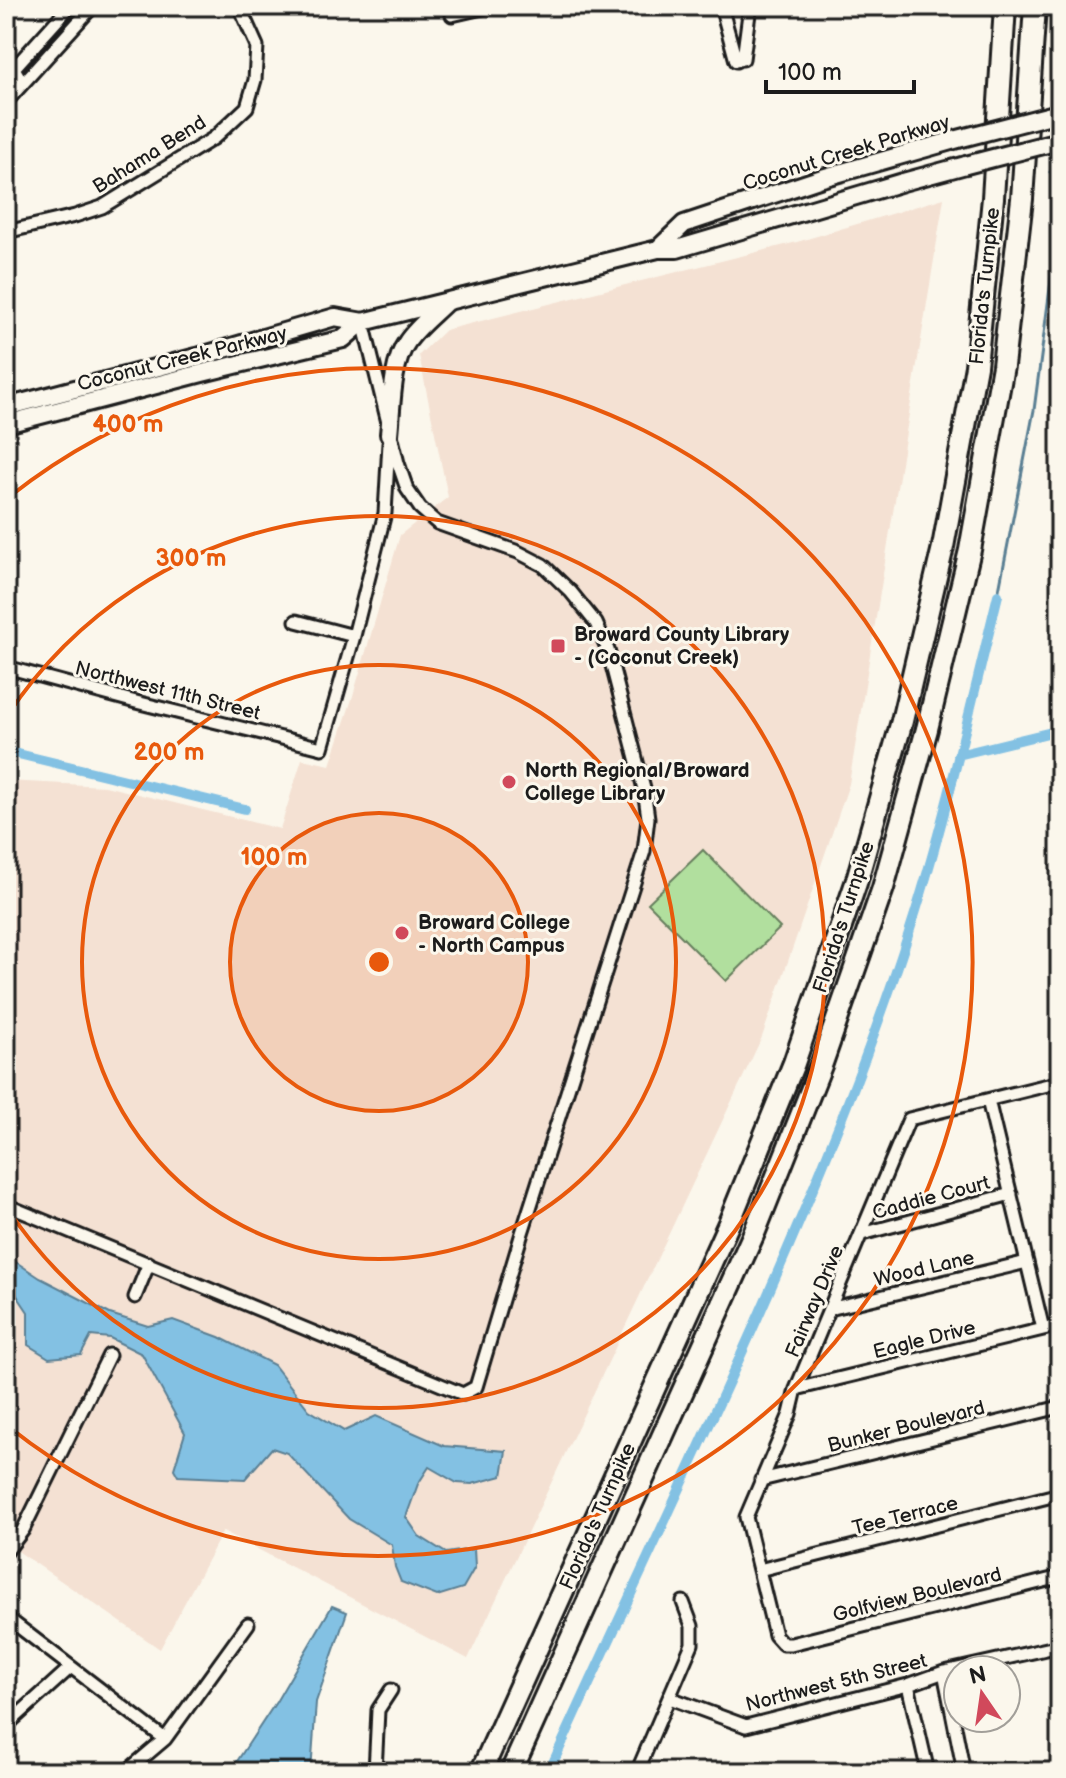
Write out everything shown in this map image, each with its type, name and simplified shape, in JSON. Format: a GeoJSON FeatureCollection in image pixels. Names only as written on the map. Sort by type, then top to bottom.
{"type":"FeatureCollection","features":[{"type":"Feature","properties":{"kind":"highway","name":"Florida's Turnpike"},"geometry":{"type":"LineString","coordinates":[[481,1772],[729,1223],[794,1063],[856,883],[902,721],[943,547],[976,366],[993,198],[1005,6]]}},
{"type":"Feature","properties":{"kind":"highway","name":"Florida's Turnpike"},"geometry":{"type":"LineString","coordinates":[[511,1772],[755,1231],[822,1063],[883,888],[927,729],[970,550],[1003,366],[1022,199],[1035,6]]}},
{"type":"Feature","properties":{"kind":"main road","name":"Coconut Creek Parkway"},"geometry":{"type":"LineString","coordinates":[[658,249],[684,224],[822,178],[1057,114]]}},
{"type":"Feature","properties":{"kind":"main road","name":"Coconut Creek Parkway"},"geometry":{"type":"LineString","coordinates":[[6,407],[335,317],[363,322],[658,249],[677,249],[903,182],[1058,141]]}},
{"type":"Feature","properties":{"kind":"main road"},"geometry":{"type":"LineString","coordinates":[[389,434],[396,371],[405,344],[447,301]]}},
{"type":"Feature","properties":{"kind":"main road","name":"Coconut Creek Parkway"},"geometry":{"type":"LineString","coordinates":[[13,422],[343,339],[363,322]]}},
{"type":"Feature","properties":{"kind":"main road"},"geometry":{"type":"LineString","coordinates":[[13,422],[36,407],[129,383],[146,370]]}},
{"type":"Feature","properties":{"kind":"street"},"geometry":{"type":"LineString","coordinates":[[10,73],[70,6]]}},
{"type":"Feature","properties":{"kind":"street"},"geometry":{"type":"LineString","coordinates":[[6,102],[93,6]]}},
{"type":"Feature","properties":{"kind":"street","name":"Bahama Bend"},"geometry":{"type":"LineString","coordinates":[[6,232],[102,207],[214,138],[247,107],[255,80],[257,46],[239,6]]}},
{"type":"Feature","properties":{"kind":"street"},"geometry":{"type":"LineString","coordinates":[[452,15],[491,6]]}},
{"type":"Feature","properties":{"kind":"street"},"geometry":{"type":"LineString","coordinates":[[722,6],[746,32]]}},
{"type":"Feature","properties":{"kind":"street"},"geometry":{"type":"LineString","coordinates":[[722,6],[739,60],[750,6]]}},
{"type":"Feature","properties":{"kind":"street"},"geometry":{"type":"LineString","coordinates":[[6,55],[10,73],[24,83]]}},
{"type":"Feature","properties":{"kind":"street"},"geometry":{"type":"LineString","coordinates":[[6,1205],[463,1394],[476,1387],[644,851],[648,818],[644,789],[608,650],[596,623],[571,592],[543,565],[518,552],[437,523],[420,508],[407,489],[389,434],[363,322]]}},
{"type":"Feature","properties":{"kind":"street"},"geometry":{"type":"LineString","coordinates":[[296,621],[354,636],[385,513],[389,434]]}},
{"type":"Feature","properties":{"kind":"street"},"geometry":{"type":"LineString","coordinates":[[385,513],[393,499],[407,489]]}},
{"type":"Feature","properties":{"kind":"street","name":"Northwest 11th Street"},"geometry":{"type":"LineString","coordinates":[[6,667],[322,748],[354,636]]}},
{"type":"Feature","properties":{"kind":"street","name":"Fairway Drive"},"geometry":{"type":"LineString","coordinates":[[783,1644],[775,1635],[746,1517],[909,1119],[1060,1082]]}},
{"type":"Feature","properties":{"kind":"street"},"geometry":{"type":"LineString","coordinates":[[988,1100],[1043,1329]]}},
{"type":"Feature","properties":{"kind":"street","name":"Caddie Court"},"geometry":{"type":"LineString","coordinates":[[862,1234],[1011,1194]]}},
{"type":"Feature","properties":{"kind":"street","name":"Wood Lane"},"geometry":{"type":"LineString","coordinates":[[829,1309],[1027,1262]]}},
{"type":"Feature","properties":{"kind":"street"},"geometry":{"type":"LineString","coordinates":[[135,1297],[149,1263]]}},
{"type":"Feature","properties":{"kind":"street","name":"Eagle Drive"},"geometry":{"type":"LineString","coordinates":[[796,1389],[1060,1325]]}},
{"type":"Feature","properties":{"kind":"street"},"geometry":{"type":"LineString","coordinates":[[6,1552],[23,1530],[109,1355]]}},
{"type":"Feature","properties":{"kind":"street","name":"Bunker Boulevard"},"geometry":{"type":"LineString","coordinates":[[761,1480],[1060,1407]]}},
{"type":"Feature","properties":{"kind":"street","name":"Tee Terrace"},"geometry":{"type":"LineString","coordinates":[[759,1570],[1060,1494]]}},
{"type":"Feature","properties":{"kind":"street","name":"Golfview Boulevard"},"geometry":{"type":"LineString","coordinates":[[783,1644],[1060,1577]]}},
{"type":"Feature","properties":{"kind":"street"},"geometry":{"type":"LineString","coordinates":[[637,1772],[692,1644],[692,1626],[683,1602]]}},
{"type":"Feature","properties":{"kind":"street"},"geometry":{"type":"LineString","coordinates":[[6,1617],[165,1739]]}},
{"type":"Feature","properties":{"kind":"street"},"geometry":{"type":"LineString","coordinates":[[126,1772],[165,1739],[248,1624]]}},
{"type":"Feature","properties":{"kind":"street","name":"Northwest 5th Street"},"geometry":{"type":"LineString","coordinates":[[1022,1655],[1060,1646]]}},
{"type":"Feature","properties":{"kind":"street"},"geometry":{"type":"LineString","coordinates":[[6,1726],[71,1667]]}},
{"type":"Feature","properties":{"kind":"street","name":"Northwest 5th Street"},"geometry":{"type":"LineString","coordinates":[[670,1698],[746,1726],[908,1685],[942,1673]]}},
{"type":"Feature","properties":{"kind":"street"},"geometry":{"type":"LineString","coordinates":[[908,1685],[928,1772]]}},
{"type":"Feature","properties":{"kind":"street"},"geometry":{"type":"LineString","coordinates":[[375,1772],[378,1710],[391,1690]]}},
{"type":"Feature","properties":{"kind":"street"},"geometry":{"type":"LineString","coordinates":[[956,1734],[964,1772]]}},
{"type":"Feature","properties":{"kind":"shaded area","name":"Broward College - North Campus"},"geometry":{"type":"Polygon","coordinates":[[[944,198],[849,784],[762,1037],[468,1659],[223,1531],[160,1649],[6,1543],[6,781],[105,786],[280,829],[302,759],[330,765],[400,535],[448,497],[419,355],[445,330],[797,242],[944,198]]]}},
{"type":"Feature","properties":{"kind":"green space"},"geometry":{"type":"Polygon","coordinates":[[[703,850],[780,928],[726,981],[648,903],[703,850]]]}},
{"type":"Feature","properties":{"kind":"water"},"geometry":{"type":"Polygon","coordinates":[[[16,1262],[110,1314],[148,1326],[173,1320],[219,1337],[274,1365],[309,1410],[344,1431],[376,1416],[444,1446],[506,1451],[502,1476],[472,1484],[457,1483],[429,1467],[418,1484],[406,1517],[419,1536],[446,1553],[474,1549],[475,1567],[463,1588],[437,1596],[401,1582],[392,1545],[349,1519],[287,1453],[272,1448],[245,1479],[178,1476],[174,1469],[185,1433],[142,1354],[110,1338],[91,1336],[81,1355],[49,1358],[28,1345],[28,1312],[6,1279],[6,1272],[16,1262]]]}},
{"type":"Feature","properties":{"kind":"water"},"geometry":{"type":"Polygon","coordinates":[[[332,1606],[347,1612],[316,1702],[311,1772],[230,1772],[276,1702],[332,1606]]]}},
{"type":"Feature","properties":{"kind":"waterway"},"geometry":{"type":"LineString","coordinates":[[1050,172],[1059,176],[1060,183]]}},
{"type":"Feature","properties":{"kind":"waterway"},"geometry":{"type":"LineString","coordinates":[[998,595],[1034,410],[1060,212]]}},
{"type":"Feature","properties":{"kind":"waterway"},"geometry":{"type":"LineString","coordinates":[[549,1772],[753,1329],[865,1058],[926,879],[998,595]]}},
{"type":"Feature","properties":{"kind":"waterway"},"geometry":{"type":"LineString","coordinates":[[958,755],[1060,730]]}},
{"type":"Feature","properties":{"kind":"waterway"},"geometry":{"type":"LineString","coordinates":[[6,751],[245,809]]}},
{"type":"Feature","properties":{"kind":"place","name":"Broward County Library - (Coconut Creek)"},"geometry":{"type":"Point","coordinates":[558,646]}},
{"type":"Feature","properties":{"kind":"place","name":"North Regional/Broward College Library"},"geometry":{"type":"Point","coordinates":[509,782]}},
{"type":"Feature","properties":{"kind":"place","name":"Broward College - North Campus"},"geometry":{"type":"Point","coordinates":[402,933]}}]}
